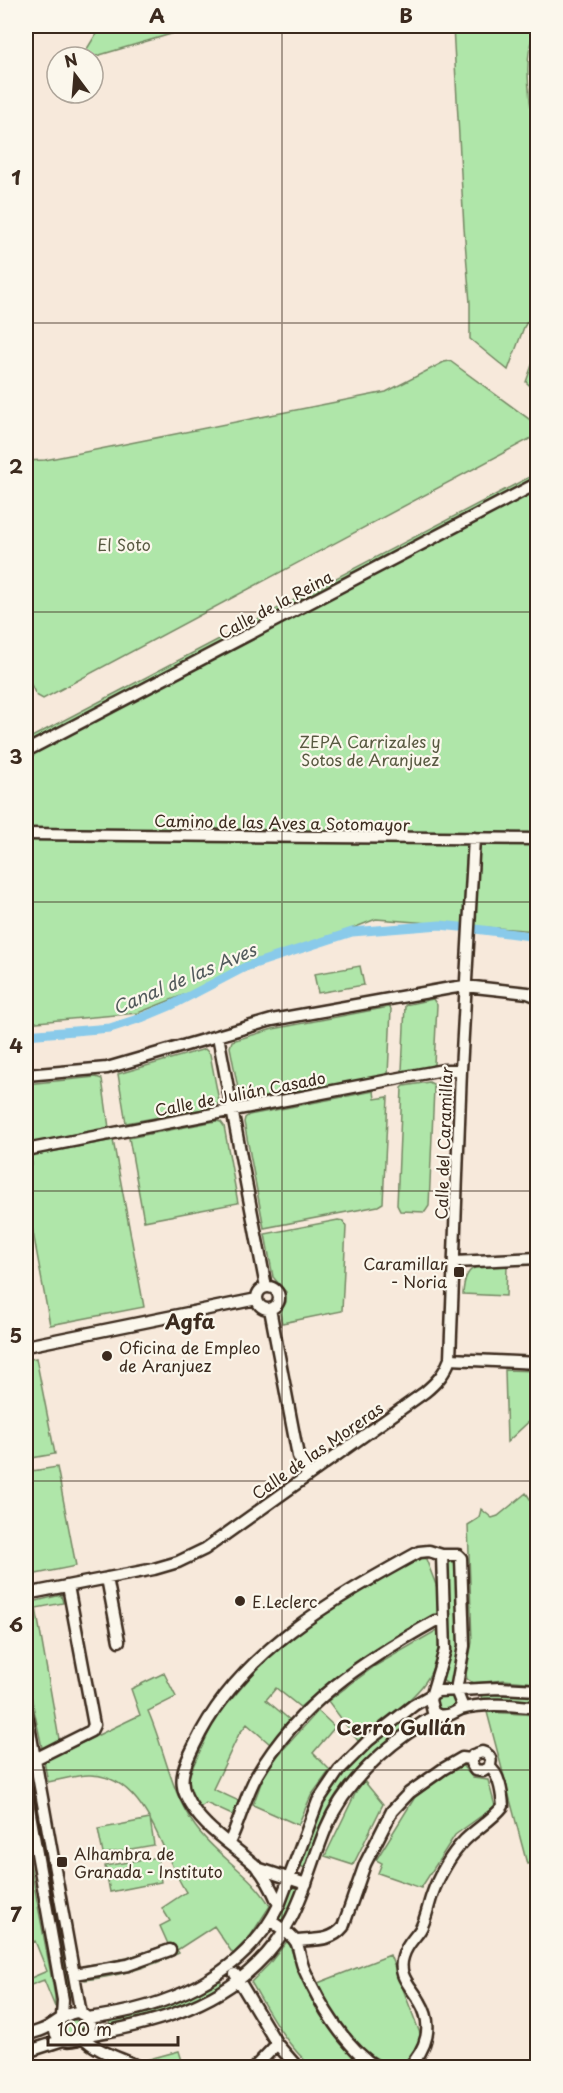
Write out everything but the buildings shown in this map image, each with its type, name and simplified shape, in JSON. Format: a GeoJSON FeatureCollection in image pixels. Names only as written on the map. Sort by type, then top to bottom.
{"type":"FeatureCollection","features":[{"type":"Feature","properties":{"kind":"street","name":"Calle de la Reina"},"geometry":{"type":"LineString","coordinates":[[26,751],[537,483]]}},
{"type":"Feature","properties":{"kind":"street","name":"Camino de las Aves a Sotomayor"},"geometry":{"type":"LineString","coordinates":[[26,834],[537,839]]}},
{"type":"Feature","properties":{"kind":"street","name":"Calle del Caramillar"},"geometry":{"type":"LineString","coordinates":[[450,1359],[461,1070],[474,838]]}},
{"type":"Feature","properties":{"kind":"street"},"geometry":{"type":"LineString","coordinates":[[26,1076],[107,1068],[272,1020],[465,986],[528,993],[537,997]]}},
{"type":"Feature","properties":{"kind":"street"},"geometry":{"type":"LineString","coordinates":[[218,1036],[266,1287]]}},
{"type":"Feature","properties":{"kind":"street","name":"Calle de Julián Casado"},"geometry":{"type":"LineString","coordinates":[[26,1150],[395,1078],[443,1070],[461,1070]]}},
{"type":"Feature","properties":{"kind":"street"},"geometry":{"type":"LineString","coordinates":[[455,1262],[537,1258]]}},
{"type":"Feature","properties":{"kind":"street"},"geometry":{"type":"LineString","coordinates":[[266,1287],[275,1288],[279,1296],[278,1304],[270,1309],[261,1307],[257,1299],[259,1291],[266,1287]]}},
{"type":"Feature","properties":{"kind":"street"},"geometry":{"type":"LineString","coordinates":[[26,1346],[257,1299]]}},
{"type":"Feature","properties":{"kind":"street"},"geometry":{"type":"LineString","coordinates":[[270,1309],[298,1456],[308,1474]]}},
{"type":"Feature","properties":{"kind":"street"},"geometry":{"type":"LineString","coordinates":[[450,1359],[537,1363]]}},
{"type":"Feature","properties":{"kind":"street","name":"Calle de las Moreras"},"geometry":{"type":"LineString","coordinates":[[26,1594],[154,1569],[193,1556],[425,1392],[440,1377],[450,1359]]}},
{"type":"Feature","properties":{"kind":"street"},"geometry":{"type":"LineString","coordinates":[[279,1905],[274,1892],[257,1868],[203,1820],[186,1796],[182,1785],[188,1759],[210,1716],[238,1679],[257,1659],[321,1609],[419,1552],[429,1551],[442,1555],[458,1554],[461,1558],[464,1646],[456,1690],[462,1705],[459,1710]]}},
{"type":"Feature","properties":{"kind":"street"},"geometry":{"type":"LineString","coordinates":[[438,1715],[430,1706],[430,1700],[444,1650],[442,1555]]}},
{"type":"Feature","properties":{"kind":"street"},"geometry":{"type":"LineString","coordinates":[[107,1578],[119,1641]]}},
{"type":"Feature","properties":{"kind":"street"},"geometry":{"type":"LineString","coordinates":[[34,1759],[91,1731],[94,1725],[68,1586]]}},
{"type":"Feature","properties":{"kind":"street"},"geometry":{"type":"LineString","coordinates":[[230,1843],[256,1777],[283,1739],[315,1701],[377,1655],[435,1621],[444,1620]]}},
{"type":"Feature","properties":{"kind":"street"},"geometry":{"type":"LineString","coordinates":[[26,2035],[44,2030],[72,2013],[84,2016],[145,2007],[178,1996],[230,1966],[249,1949],[271,1921],[318,1801],[339,1770],[369,1740],[432,1694],[444,1689],[537,1690]]}},
{"type":"Feature","properties":{"kind":"street"},"geometry":{"type":"LineString","coordinates":[[39,1786],[26,1791],[63,2001],[55,2034],[69,2041],[147,2023],[183,2011],[238,1980],[257,1964],[285,1931],[300,1902],[327,1826],[347,1791],[380,1756],[419,1726],[438,1715],[449,1715],[459,1710],[479,1706],[537,1708]]}},
{"type":"Feature","properties":{"kind":"street"},"geometry":{"type":"LineString","coordinates":[[26,1709],[34,1759],[32,1772],[39,1786],[84,2016],[90,2025],[85,2036]]}},
{"type":"Feature","properties":{"kind":"street"},"geometry":{"type":"LineString","coordinates":[[296,1941],[326,1939],[337,1934],[343,1927],[365,1864],[392,1811],[409,1793],[462,1758],[471,1759],[477,1752],[486,1753],[491,1761],[489,1767],[494,1770],[503,1806],[496,1815],[464,1841],[446,1866],[433,1891],[420,1929],[406,1947],[402,1959],[402,1974],[420,2002],[428,2021],[428,2036],[417,2059],[408,2067]]}},
{"type":"Feature","properties":{"kind":"street"},"geometry":{"type":"LineString","coordinates":[[257,1868],[306,1884]]}},
{"type":"Feature","properties":{"kind":"street"},"geometry":{"type":"LineString","coordinates":[[271,1921],[296,1941],[301,1963],[327,2015],[360,2056],[378,2067]]}},
{"type":"Feature","properties":{"kind":"street"},"geometry":{"type":"LineString","coordinates":[[75,1974],[128,1965],[170,1950]]}},
{"type":"Feature","properties":{"kind":"street"},"geometry":{"type":"LineString","coordinates":[[230,1966],[276,2044],[298,2067]]}},
{"type":"Feature","properties":{"kind":"street"},"geometry":{"type":"LineString","coordinates":[[85,2036],[89,2043],[104,2052],[141,2067]]}},
{"type":"Feature","properties":{"kind":"street"},"geometry":{"type":"LineString","coordinates":[[26,2052],[63,2040]]}},
{"type":"Feature","properties":{"kind":"street"},"geometry":{"type":"LineString","coordinates":[[254,2067],[276,2044]]}},
{"type":"Feature","properties":{"kind":"street"},"geometry":{"type":"LineString","coordinates":[[354,2067],[360,2056]]}},
{"type":"Feature","properties":{"kind":"green space"},"geometry":{"type":"Polygon","coordinates":[[[101,26],[154,26],[171,34],[105,53],[105,45],[89,45],[101,26]]]}},
{"type":"Feature","properties":{"kind":"green space"},"geometry":{"type":"Polygon","coordinates":[[[453,26],[535,26],[529,56],[528,84],[536,186],[537,313],[524,327],[508,370],[470,339],[470,303],[453,26]]]}},
{"type":"Feature","properties":{"kind":"green space"},"geometry":{"type":"Polygon","coordinates":[[[537,351],[537,392],[526,382],[537,351]]]}},
{"type":"Feature","properties":{"kind":"green space","name":"El Soto"},"geometry":{"type":"Polygon","coordinates":[[[450,361],[537,425],[537,435],[43,699],[36,695],[26,674],[26,461],[45,460],[386,392],[450,361]]]}},
{"type":"Feature","properties":{"kind":"green space","name":"ZEPA Carrizales y Sotos de Aranjuez"},"geometry":{"type":"Polygon","coordinates":[[[537,473],[537,931],[376,919],[138,1013],[26,1023],[26,740],[537,473]]]}},
{"type":"Feature","properties":{"kind":"green space"},"geometry":{"type":"Polygon","coordinates":[[[360,966],[364,985],[318,993],[314,974],[360,966]]]}},
{"type":"Feature","properties":{"kind":"green space"},"geometry":{"type":"Polygon","coordinates":[[[433,999],[437,1005],[434,1064],[430,1067],[404,1072],[402,1071],[405,1005],[433,999]]]}},
{"type":"Feature","properties":{"kind":"green space"},"geometry":{"type":"Polygon","coordinates":[[[389,1007],[391,1009],[388,1075],[247,1102],[240,1099],[230,1047],[232,1041],[273,1029],[389,1007]]]}},
{"type":"Feature","properties":{"kind":"green space"},"geometry":{"type":"Polygon","coordinates":[[[205,1049],[210,1054],[219,1101],[216,1107],[126,1123],[118,1074],[205,1049]]]}},
{"type":"Feature","properties":{"kind":"green space"},"geometry":{"type":"Polygon","coordinates":[[[96,1077],[102,1079],[109,1128],[26,1144],[26,1084],[96,1077]]]}},
{"type":"Feature","properties":{"kind":"green space"},"geometry":{"type":"Polygon","coordinates":[[[429,1082],[434,1088],[429,1206],[425,1212],[400,1211],[397,1205],[402,1088],[429,1082]]]}},
{"type":"Feature","properties":{"kind":"green space"},"geometry":{"type":"Polygon","coordinates":[[[374,1091],[375,1099],[388,1097],[383,1203],[378,1206],[264,1228],[245,1118],[249,1115],[374,1091]]]}},
{"type":"Feature","properties":{"kind":"green space"},"geometry":{"type":"Polygon","coordinates":[[[216,1121],[221,1122],[224,1126],[238,1203],[144,1221],[129,1138],[216,1121]]]}},
{"type":"Feature","properties":{"kind":"green space"},"geometry":{"type":"Polygon","coordinates":[[[113,1140],[144,1307],[50,1325],[26,1194],[26,1165],[32,1164],[30,1156],[113,1140]]]}},
{"type":"Feature","properties":{"kind":"green space"},"geometry":{"type":"Polygon","coordinates":[[[338,1220],[343,1221],[346,1227],[342,1311],[282,1323],[280,1313],[286,1302],[286,1292],[273,1277],[265,1234],[338,1220]]]}},
{"type":"Feature","properties":{"kind":"green space"},"geometry":{"type":"Polygon","coordinates":[[[481,1266],[507,1266],[506,1296],[463,1294],[464,1283],[470,1270],[481,1266]]]}},
{"type":"Feature","properties":{"kind":"green space"},"geometry":{"type":"Polygon","coordinates":[[[36,1358],[55,1454],[26,1459],[26,1360],[36,1358]]]}},
{"type":"Feature","properties":{"kind":"green space"},"geometry":{"type":"Polygon","coordinates":[[[505,1370],[538,1371],[537,1414],[507,1442],[505,1370]]]}},
{"type":"Feature","properties":{"kind":"green space"},"geometry":{"type":"Polygon","coordinates":[[[57,1467],[76,1566],[26,1576],[26,1472],[57,1467]]]}},
{"type":"Feature","properties":{"kind":"green space"},"geometry":{"type":"Polygon","coordinates":[[[526,1493],[537,1509],[537,1683],[504,1680],[473,1683],[467,1679],[466,1674],[472,1642],[468,1525],[479,1518],[481,1509],[492,1518],[498,1516],[526,1493]]]}},
{"type":"Feature","properties":{"kind":"green space"},"geometry":{"type":"Polygon","coordinates":[[[419,1557],[426,1559],[438,1590],[439,1615],[353,1664],[300,1707],[276,1688],[266,1700],[290,1720],[270,1744],[247,1724],[239,1734],[213,1789],[239,1801],[232,1815],[206,1803],[199,1808],[188,1786],[188,1779],[194,1764],[215,1719],[263,1662],[324,1612],[419,1557]]]}},
{"type":"Feature","properties":{"kind":"green space"},"geometry":{"type":"Polygon","coordinates":[[[447,1559],[457,1560],[459,1641],[450,1685],[443,1681],[451,1642],[447,1559]]]}},
{"type":"Feature","properties":{"kind":"green space"},"geometry":{"type":"Polygon","coordinates":[[[61,1595],[63,1603],[36,1608],[59,1739],[42,1748],[25,1657],[25,1621],[28,1603],[61,1595]]]}},
{"type":"Feature","properties":{"kind":"green space"},"geometry":{"type":"Polygon","coordinates":[[[439,1629],[438,1651],[425,1683],[402,1706],[358,1741],[328,1701],[375,1666],[439,1629]]]}},
{"type":"Feature","properties":{"kind":"green space"},"geometry":{"type":"Polygon","coordinates":[[[164,1673],[176,1697],[148,1711],[186,1813],[213,1847],[244,1874],[270,1906],[251,1935],[233,1954],[214,1926],[177,1950],[179,1953],[156,1963],[133,1971],[85,1980],[83,1966],[127,1958],[168,1944],[160,1926],[170,1921],[162,1908],[186,1892],[150,1819],[125,1788],[109,1778],[89,1775],[48,1782],[44,1761],[140,1715],[131,1689],[164,1673]]]}},
{"type":"Feature","properties":{"kind":"green space"},"geometry":{"type":"Polygon","coordinates":[[[442,1694],[453,1694],[457,1704],[455,1707],[439,1711],[436,1708],[435,1700],[442,1694]]]}},
{"type":"Feature","properties":{"kind":"green space"},"geometry":{"type":"Polygon","coordinates":[[[481,1694],[537,1697],[537,1703],[482,1701],[481,1694]]]}},
{"type":"Feature","properties":{"kind":"green space"},"geometry":{"type":"Polygon","coordinates":[[[318,1711],[335,1727],[313,1753],[330,1770],[311,1796],[298,1825],[253,1805],[265,1772],[318,1711]]]}},
{"type":"Feature","properties":{"kind":"green space"},"geometry":{"type":"Polygon","coordinates":[[[487,1712],[537,1715],[537,1861],[527,1864],[487,1712]]]}},
{"type":"Feature","properties":{"kind":"green space"},"geometry":{"type":"Polygon","coordinates":[[[410,1717],[413,1722],[362,1763],[341,1788],[324,1816],[305,1868],[300,1866],[318,1814],[336,1784],[370,1748],[410,1717]]]}},
{"type":"Feature","properties":{"kind":"green space"},"geometry":{"type":"Polygon","coordinates":[[[461,1764],[473,1778],[488,1780],[495,1806],[455,1835],[421,1888],[378,1873],[382,1863],[376,1860],[415,1797],[461,1764]]]}},
{"type":"Feature","properties":{"kind":"green space"},"geometry":{"type":"Polygon","coordinates":[[[364,1781],[383,1804],[353,1865],[325,1856],[357,1790],[364,1781]]]}},
{"type":"Feature","properties":{"kind":"green space"},"geometry":{"type":"Polygon","coordinates":[[[32,1806],[40,1807],[75,1995],[67,1997],[32,1806]]]}},
{"type":"Feature","properties":{"kind":"green space"},"geometry":{"type":"Polygon","coordinates":[[[150,1819],[154,1845],[103,1854],[98,1829],[150,1819]]]}},
{"type":"Feature","properties":{"kind":"green space"},"geometry":{"type":"Polygon","coordinates":[[[26,1842],[55,1996],[55,2007],[44,1980],[26,1987],[26,1980],[47,1971],[35,1941],[26,1945],[26,1886],[28,1884],[26,1842]]]}},
{"type":"Feature","properties":{"kind":"green space"},"geometry":{"type":"Polygon","coordinates":[[[157,1857],[161,1882],[110,1892],[105,1866],[157,1857]]]}},
{"type":"Feature","properties":{"kind":"green space"},"geometry":{"type":"Polygon","coordinates":[[[294,1883],[300,1888],[283,1924],[276,1919],[289,1887],[294,1883]]]}},
{"type":"Feature","properties":{"kind":"green space"},"geometry":{"type":"Polygon","coordinates":[[[288,1940],[312,2000],[356,2054],[346,2067],[312,2067],[286,2038],[251,1982],[288,1940]]]}},
{"type":"Feature","properties":{"kind":"green space"},"geometry":{"type":"Polygon","coordinates":[[[390,1955],[421,2036],[409,2060],[398,2065],[385,2062],[360,2046],[331,2008],[318,1983],[390,1955]]]}},
{"type":"Feature","properties":{"kind":"green space"},"geometry":{"type":"Polygon","coordinates":[[[219,1979],[223,1985],[196,1999],[154,2015],[110,2026],[109,2019],[219,1979]]]}},
{"type":"Feature","properties":{"kind":"green space"},"geometry":{"type":"Polygon","coordinates":[[[71,2019],[84,2023],[83,2031],[68,2035],[61,2031],[60,2025],[71,2019]]]}},
{"type":"Feature","properties":{"kind":"green space"},"geometry":{"type":"Polygon","coordinates":[[[179,2051],[184,2067],[153,2067],[142,2061],[179,2051]]]}},
{"type":"Feature","properties":{"kind":"waterway","name":"Canal de las Aves"},"geometry":{"type":"LineString","coordinates":[[26,1035],[110,1028],[172,1005],[245,967],[352,932],[440,925],[460,927]]}},
{"type":"Feature","properties":{"kind":"waterway","name":"Canal de las Aves"},"geometry":{"type":"LineString","coordinates":[[475,929],[538,937]]}},
{"type":"Feature","properties":{"kind":"place","name":"Caramillar - Noria"},"geometry":{"type":"Point","coordinates":[459,1272]}},
{"type":"Feature","properties":{"kind":"place","name":"Oficina de Empleo de Aranjuez"},"geometry":{"type":"Point","coordinates":[107,1356]}},
{"type":"Feature","properties":{"kind":"place","name":"E.Leclerc"},"geometry":{"type":"Point","coordinates":[240,1601]}},
{"type":"Feature","properties":{"kind":"place","name":"Alhambra de Granada - Instituto"},"geometry":{"type":"Point","coordinates":[62,1862]}},
{"type":"Feature","properties":{"kind":"district","name":"Agfa"},"geometry":{"type":"Point","coordinates":[190,1321]}},
{"type":"Feature","properties":{"kind":"district","name":"Cerro Gullán"},"geometry":{"type":"Point","coordinates":[401,1727]}}]}
